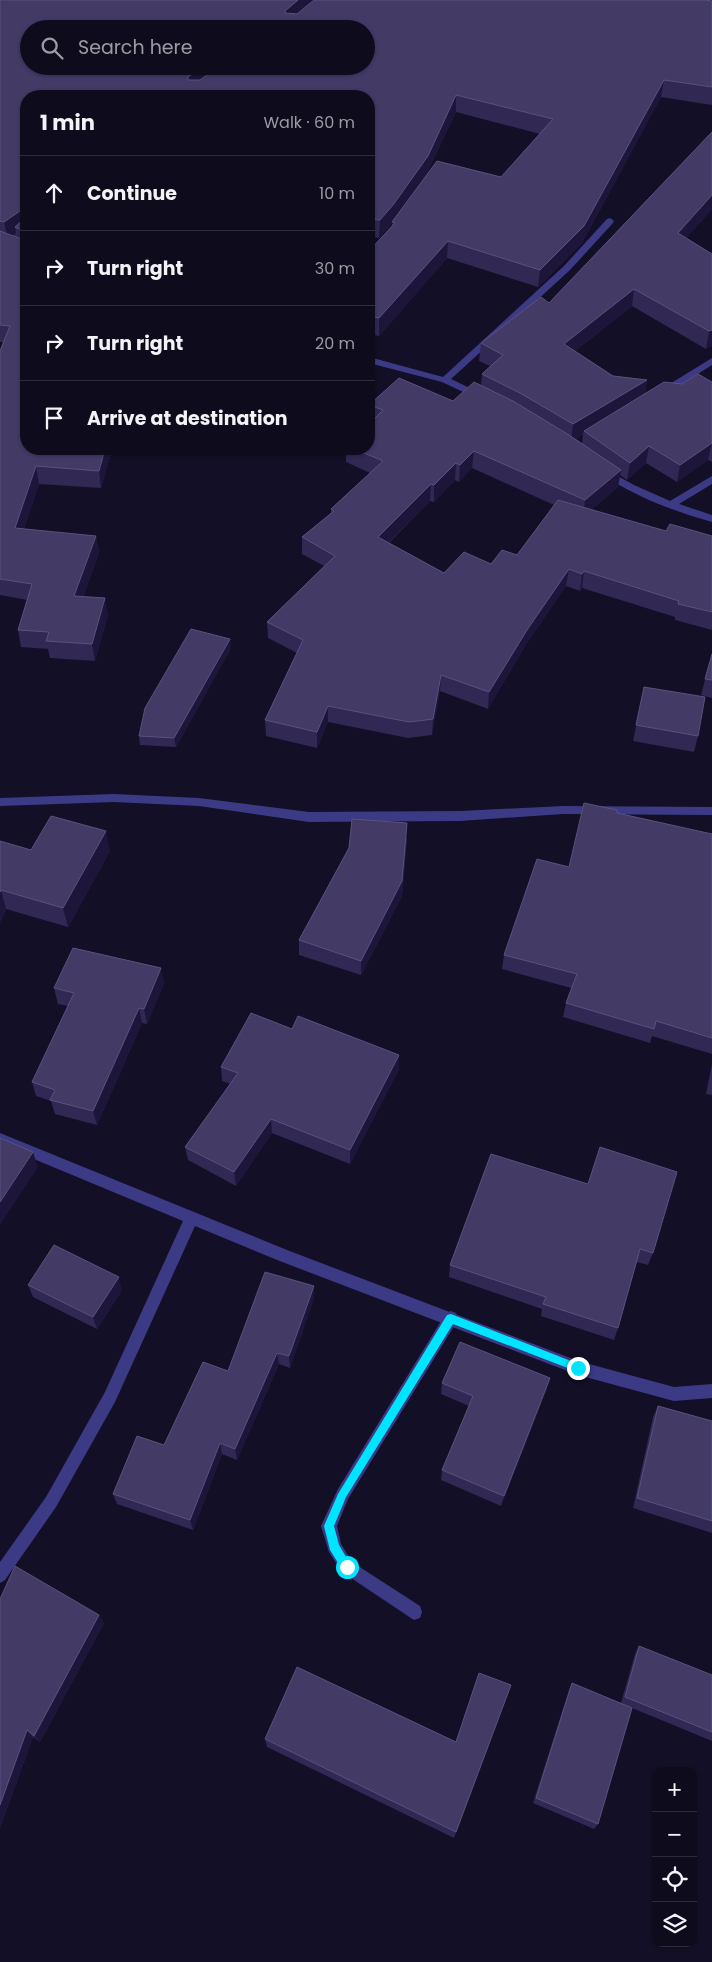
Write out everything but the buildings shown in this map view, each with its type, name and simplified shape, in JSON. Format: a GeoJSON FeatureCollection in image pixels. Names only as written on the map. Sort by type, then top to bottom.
{"type":"FeatureCollection","features":[{"type":"Feature","properties":{"kind":"street"},"geometry":{"type":"LineString","coordinates":[[445,380],[478,347],[567,268],[610,221]]}},
{"type":"Feature","properties":{"kind":"street"},"geometry":{"type":"LineString","coordinates":[[652,398],[712,360]]}},
{"type":"Feature","properties":{"kind":"street"},"geometry":{"type":"LineString","coordinates":[[375,362],[445,380],[489,401]]}},
{"type":"Feature","properties":{"kind":"street"},"geometry":{"type":"LineString","coordinates":[[600,468],[621,483],[669,506],[712,519]]}},
{"type":"Feature","properties":{"kind":"street"},"geometry":{"type":"LineString","coordinates":[[669,506],[712,479]]}},
{"type":"Feature","properties":{"kind":"street"},"geometry":{"type":"LineString","coordinates":[[0,802],[114,798],[199,802],[308,818],[460,816],[563,810],[712,811]]}},
{"type":"Feature","properties":{"kind":"street"},"geometry":{"type":"LineString","coordinates":[[0,1139],[282,1255],[578,1368],[674,1394],[712,1391]]}},
{"type":"Feature","properties":{"kind":"street"},"geometry":{"type":"LineString","coordinates":[[0,1575],[51,1502],[110,1397],[192,1217]]}},
{"type":"Feature","properties":{"kind":"street"},"geometry":{"type":"LineString","coordinates":[[414,1612],[347,1567],[334,1547],[329,1526],[342,1494],[451,1318]]}},
{"type":"Feature","properties":{"kind":"route"},"geometry":{"type":"LineString","coordinates":[[347,1567],[334,1547],[329,1526],[342,1494],[451,1318],[578,1368]]}}]}
